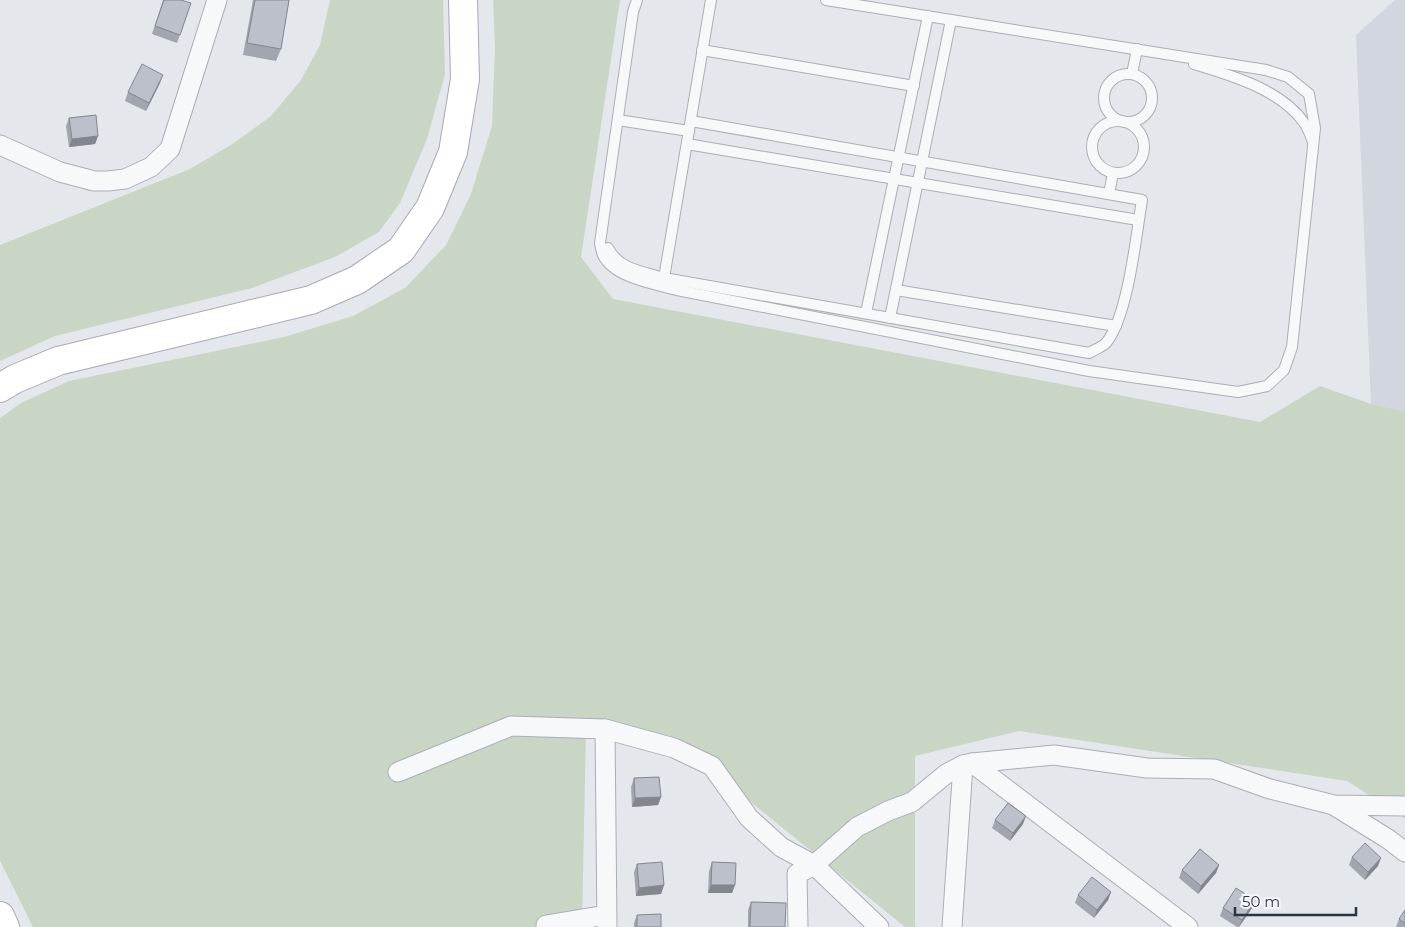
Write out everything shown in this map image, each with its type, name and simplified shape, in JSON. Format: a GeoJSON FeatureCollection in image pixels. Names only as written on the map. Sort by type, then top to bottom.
{"type":"FeatureCollection","features":[{"type":"Feature","properties":{"kind":"main road"},"geometry":{"type":"LineString","coordinates":[[0,388],[15,379],[58,361],[312,300],[357,280],[401,250],[430,208],[453,152],[465,79],[463,0]]}},
{"type":"Feature","properties":{"kind":"main road"},"geometry":{"type":"LineString","coordinates":[[0,916],[5,927]]}},
{"type":"Feature","properties":{"kind":"street"},"geometry":{"type":"LineString","coordinates":[[0,145],[60,172],[94,181],[125,179],[151,167],[170,149],[217,0]]}},
{"type":"Feature","properties":{"kind":"street"},"geometry":{"type":"LineString","coordinates":[[398,772],[511,726],[605,729],[674,748],[712,766],[749,818],[781,847],[814,865],[879,927]]}},
{"type":"Feature","properties":{"kind":"street"},"geometry":{"type":"LineString","coordinates":[[546,927],[546,925],[606,921],[605,729]]}},
{"type":"Feature","properties":{"kind":"street"},"geometry":{"type":"LineString","coordinates":[[798,927],[797,874],[814,865],[857,827],[888,811],[912,802],[946,774],[968,764],[1054,755],[1147,768],[1214,768],[1270,789],[1334,805],[1405,806]]}},
{"type":"Feature","properties":{"kind":"street"},"geometry":{"type":"LineString","coordinates":[[952,927],[968,764]]}},
{"type":"Feature","properties":{"kind":"street"},"geometry":{"type":"LineString","coordinates":[[968,764],[1188,927]]}},
{"type":"Feature","properties":{"kind":"street"},"geometry":{"type":"LineString","coordinates":[[1334,805],[1388,838],[1405,852]]}},
{"type":"Feature","properties":{"kind":"lane"},"geometry":{"type":"LineString","coordinates":[[636,0],[600,243],[603,255],[611,266],[632,278],[677,290],[1089,371],[1238,392],[1267,386],[1284,370],[1292,347],[1315,128],[1309,94],[1288,77],[1266,70],[826,0]]}},
{"type":"Feature","properties":{"kind":"lane"},"geometry":{"type":"LineString","coordinates":[[664,278],[711,0]]}},
{"type":"Feature","properties":{"kind":"lane"},"geometry":{"type":"LineString","coordinates":[[866,313],[928,16]]}},
{"type":"Feature","properties":{"kind":"lane"},"geometry":{"type":"LineString","coordinates":[[890,318],[952,20]]}},
{"type":"Feature","properties":{"kind":"lane"},"geometry":{"type":"LineString","coordinates":[[1132,74],[1136,49]]}},
{"type":"Feature","properties":{"kind":"lane"},"geometry":{"type":"LineString","coordinates":[[702,50],[914,86]]}},
{"type":"Feature","properties":{"kind":"lane"},"geometry":{"type":"LineString","coordinates":[[1162,53],[1230,75],[1261,88],[1290,107],[1304,124],[1314,143]]}},
{"type":"Feature","properties":{"kind":"lane"},"geometry":{"type":"LineString","coordinates":[[1132,74],[1121,74],[1113,78],[1108,84],[1104,92],[1106,108],[1111,115],[1125,122],[1133,126],[1139,132],[1143,140],[1144,149],[1142,157],[1130,170],[1121,173],[1113,172],[1105,170],[1098,164],[1094,157],[1092,140],[1096,133],[1109,122],[1118,120],[1125,122],[1133,122],[1146,114],[1152,100],[1148,85],[1143,79],[1132,74]]}},
{"type":"Feature","properties":{"kind":"lane"},"geometry":{"type":"LineString","coordinates":[[603,221],[604,240],[612,256],[626,267],[664,278],[1089,353],[1105,344],[1116,326],[1123,305],[1142,200],[898,157],[690,126],[618,120]]}},
{"type":"Feature","properties":{"kind":"lane"},"geometry":{"type":"LineString","coordinates":[[687,144],[1138,220]]}},
{"type":"Feature","properties":{"kind":"lane"},"geometry":{"type":"LineString","coordinates":[[1109,194],[1113,172]]}},
{"type":"Feature","properties":{"kind":"lane"},"geometry":{"type":"LineString","coordinates":[[896,290],[1116,326]]}},
{"type":"Feature","properties":{"kind":"shaded area"},"geometry":{"type":"Polygon","coordinates":[[[1395,0],[1405,0],[1405,411],[1371,404],[1356,35],[1395,0]]]}},
{"type":"Feature","properties":{"kind":"green space"},"geometry":{"type":"Polygon","coordinates":[[[330,0],[443,0],[445,74],[427,139],[400,203],[379,232],[335,257],[252,288],[55,336],[0,361],[0,245],[190,169],[234,143],[271,116],[301,80],[320,45],[330,0]]]}},
{"type":"Feature","properties":{"kind":"green space"},"geometry":{"type":"Polygon","coordinates":[[[493,0],[620,0],[581,257],[613,299],[1260,422],[1320,386],[1371,404],[1405,411],[1405,818],[1347,781],[1019,731],[915,756],[915,927],[905,927],[668,735],[586,730],[582,927],[33,927],[0,861],[0,418],[21,403],[69,381],[284,337],[353,316],[405,288],[446,245],[471,194],[492,126],[495,48],[493,0]]]}},
{"type":"Feature","properties":{"kind":"building"},"geometry":{"type":"Polygon","coordinates":[[[164,0],[181,0],[191,3],[180,35],[155,26],[164,0]]]}},
{"type":"Feature","properties":{"kind":"building"},"geometry":{"type":"Polygon","coordinates":[[[255,0],[289,0],[281,49],[247,43],[255,0]]]}},
{"type":"Feature","properties":{"kind":"building"},"geometry":{"type":"Polygon","coordinates":[[[142,64],[163,75],[149,103],[128,92],[142,64]]]}},
{"type":"Feature","properties":{"kind":"building"},"geometry":{"type":"Polygon","coordinates":[[[96,115],[98,136],[72,139],[69,118],[96,115]]]}},
{"type":"Feature","properties":{"kind":"building"},"geometry":{"type":"Polygon","coordinates":[[[659,777],[661,797],[635,798],[634,778],[659,777]]]}},
{"type":"Feature","properties":{"kind":"building"},"geometry":{"type":"Polygon","coordinates":[[[1008,803],[1026,816],[1013,833],[995,820],[1008,803]]]}},
{"type":"Feature","properties":{"kind":"building"},"geometry":{"type":"Polygon","coordinates":[[[1365,843],[1381,858],[1368,872],[1352,857],[1365,843]]]}},
{"type":"Feature","properties":{"kind":"building"},"geometry":{"type":"Polygon","coordinates":[[[1200,849],[1219,865],[1201,886],[1182,870],[1200,849]]]}},
{"type":"Feature","properties":{"kind":"building"},"geometry":{"type":"Polygon","coordinates":[[[662,862],[664,885],[639,888],[637,864],[662,862]]]}},
{"type":"Feature","properties":{"kind":"building"},"geometry":{"type":"Polygon","coordinates":[[[712,862],[736,863],[735,885],[711,885],[712,862]]]}},
{"type":"Feature","properties":{"kind":"building"},"geometry":{"type":"Polygon","coordinates":[[[1092,877],[1111,892],[1097,910],[1078,895],[1092,877]]]}},
{"type":"Feature","properties":{"kind":"building"},"geometry":{"type":"Polygon","coordinates":[[[1236,888],[1255,900],[1242,920],[1223,908],[1236,888]]]}},
{"type":"Feature","properties":{"kind":"building"},"geometry":{"type":"Polygon","coordinates":[[[751,902],[786,903],[785,927],[750,927],[751,902]]]}},
{"type":"Feature","properties":{"kind":"building"},"geometry":{"type":"Polygon","coordinates":[[[1405,910],[1405,923],[1399,919],[1405,910]]]}},
{"type":"Feature","properties":{"kind":"building"},"geometry":{"type":"Polygon","coordinates":[[[661,914],[661,927],[637,927],[637,915],[661,914]]]}}]}
